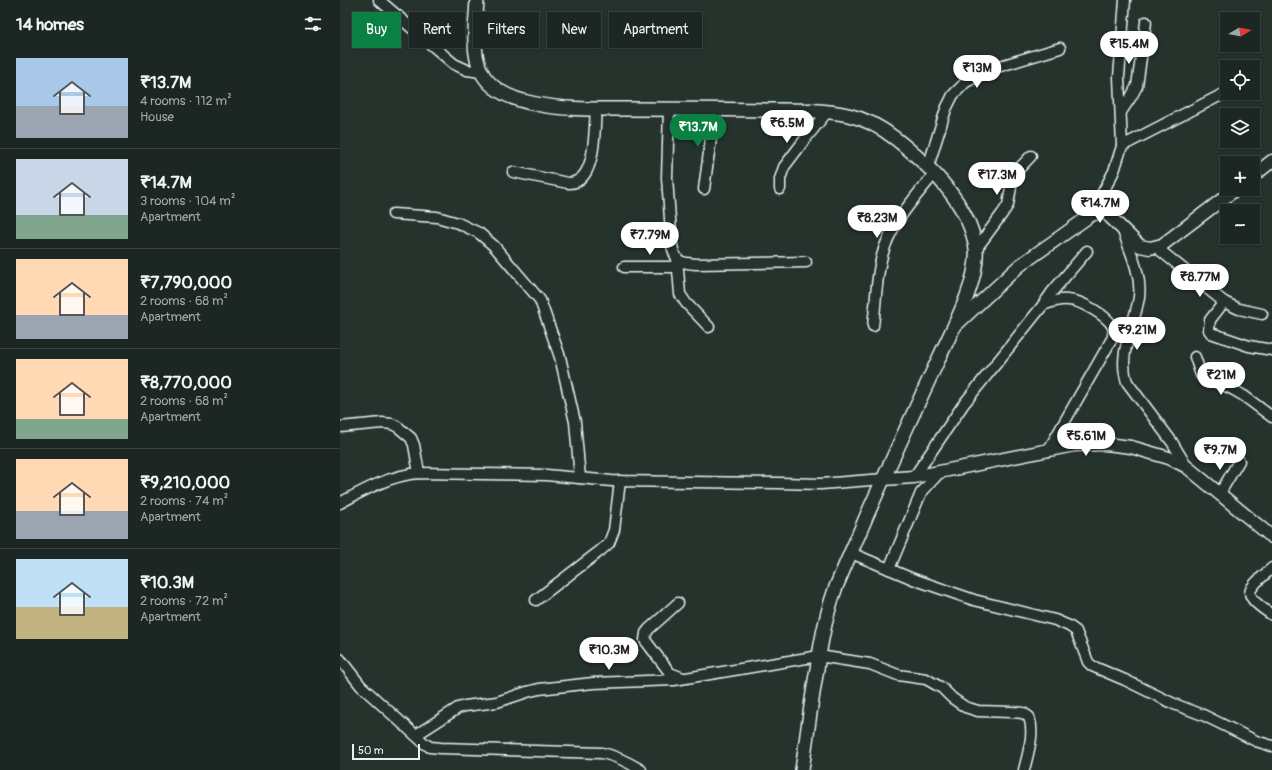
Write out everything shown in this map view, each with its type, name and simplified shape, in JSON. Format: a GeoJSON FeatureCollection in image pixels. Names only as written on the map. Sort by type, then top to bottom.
{"type":"FeatureCollection","features":[{"type":"Feature","properties":{"kind":"main road"},"geometry":{"type":"LineString","coordinates":[[477,0],[475,41],[477,59],[481,72],[489,83],[501,93],[535,104],[555,107],[596,109],[806,110],[855,117],[879,126],[897,139],[948,189],[968,221],[976,249],[976,263],[972,279],[955,326],[883,479],[836,588],[829,611],[819,656],[802,770]]}},
{"type":"Feature","properties":{"kind":"street"},"geometry":{"type":"LineString","coordinates":[[379,0],[454,64],[467,70],[481,72]]}},
{"type":"Feature","properties":{"kind":"street"},"geometry":{"type":"LineString","coordinates":[[1091,215],[1114,171],[1122,146],[1119,78],[1125,0]]}},
{"type":"Feature","properties":{"kind":"street"},"geometry":{"type":"LineString","coordinates":[[1120,112],[1137,86],[1146,22]]}},
{"type":"Feature","properties":{"kind":"street"},"geometry":{"type":"LineString","coordinates":[[873,326],[882,256],[890,236],[901,216],[931,171],[946,109],[953,95],[966,82],[997,67],[1060,48]]}},
{"type":"Feature","properties":{"kind":"street"},"geometry":{"type":"LineString","coordinates":[[1122,146],[1220,96]]}},
{"type":"Feature","properties":{"kind":"street"},"geometry":{"type":"LineString","coordinates":[[513,172],[568,183],[575,183],[582,178],[591,162],[596,109]]}},
{"type":"Feature","properties":{"kind":"street"},"geometry":{"type":"LineString","coordinates":[[669,109],[667,178],[672,246],[677,262],[680,294],[686,303],[709,327]]}},
{"type":"Feature","properties":{"kind":"street"},"geometry":{"type":"LineString","coordinates":[[704,189],[715,110]]}},
{"type":"Feature","properties":{"kind":"street"},"geometry":{"type":"LineString","coordinates":[[780,189],[780,179],[784,167],[828,112]]}},
{"type":"Feature","properties":{"kind":"street"},"geometry":{"type":"LineString","coordinates":[[976,249],[1008,205],[1013,175],[1031,156]]}},
{"type":"Feature","properties":{"kind":"street"},"geometry":{"type":"LineString","coordinates":[[1260,170],[1272,161]]}},
{"type":"Feature","properties":{"kind":"street"},"geometry":{"type":"LineString","coordinates":[[955,326],[1019,266],[1091,215],[1105,212],[1140,246],[1150,248],[1162,246],[1227,196]]}},
{"type":"Feature","properties":{"kind":"street"},"geometry":{"type":"LineString","coordinates":[[393,214],[437,217],[458,223],[479,233],[494,246],[540,300],[560,357],[574,422],[580,478]]}},
{"type":"Feature","properties":{"kind":"street"},"geometry":{"type":"LineString","coordinates":[[1122,228],[1139,283],[1139,297],[1123,360],[1123,372],[1127,382],[1172,442],[1187,467]]}},
{"type":"Feature","properties":{"kind":"street"},"geometry":{"type":"LineString","coordinates":[[1156,247],[1224,302],[1239,309],[1262,314]]}},
{"type":"Feature","properties":{"kind":"street"},"geometry":{"type":"LineString","coordinates":[[914,477],[963,405],[1044,305],[1052,292],[1087,251]]}},
{"type":"Feature","properties":{"kind":"street"},"geometry":{"type":"LineString","coordinates":[[624,267],[677,262],[696,264],[806,262]]}},
{"type":"Feature","properties":{"kind":"street"},"geometry":{"type":"LineString","coordinates":[[1044,305],[1056,301],[1069,300],[1085,306],[1106,318],[1113,328],[1113,337],[1049,449]]}},
{"type":"Feature","properties":{"kind":"street"},"geometry":{"type":"LineString","coordinates":[[1224,302],[1210,320],[1209,330],[1211,333],[1249,346],[1272,350]]}},
{"type":"Feature","properties":{"kind":"street"},"geometry":{"type":"LineString","coordinates":[[1195,358],[1201,375],[1244,396],[1272,417]]}},
{"type":"Feature","properties":{"kind":"street"},"geometry":{"type":"LineString","coordinates":[[340,427],[382,423],[392,424],[398,427],[411,438],[414,445],[419,473]]}},
{"type":"Feature","properties":{"kind":"street"},"geometry":{"type":"LineString","coordinates":[[340,503],[369,488],[398,476],[419,473],[546,475],[620,481],[821,484],[914,477],[1049,449],[1074,445],[1098,444],[1124,446],[1147,451],[1169,458],[1187,467],[1272,537]]}},
{"type":"Feature","properties":{"kind":"street"},"geometry":{"type":"LineString","coordinates":[[1220,493],[1239,461]]}},
{"type":"Feature","properties":{"kind":"street"},"geometry":{"type":"LineString","coordinates":[[889,569],[921,493],[940,472]]}},
{"type":"Feature","properties":{"kind":"street"},"geometry":{"type":"LineString","coordinates":[[536,600],[609,543],[614,530],[620,481]]}},
{"type":"Feature","properties":{"kind":"street"},"geometry":{"type":"LineString","coordinates":[[851,553],[913,579],[974,600],[1055,620],[1069,626],[1076,631],[1085,656],[1092,666],[1174,704],[1203,715],[1256,741],[1272,746]]}},
{"type":"Feature","properties":{"kind":"street"},"geometry":{"type":"LineString","coordinates":[[1272,568],[1253,585],[1250,593],[1252,600],[1272,615]]}},
{"type":"Feature","properties":{"kind":"street"},"geometry":{"type":"LineString","coordinates":[[678,603],[646,632],[645,640],[670,673],[685,678]]}},
{"type":"Feature","properties":{"kind":"street"},"geometry":{"type":"LineString","coordinates":[[416,735],[458,708],[497,702],[527,692],[594,683],[685,678],[819,656],[870,664],[898,676],[926,679],[942,688],[952,698],[965,707],[978,711],[1023,713],[1029,717],[1032,724],[1032,733],[1024,770]]}},
{"type":"Feature","properties":{"kind":"street"},"geometry":{"type":"LineString","coordinates":[[340,659],[361,686],[430,747],[602,753],[627,760],[641,770]]}}]}
